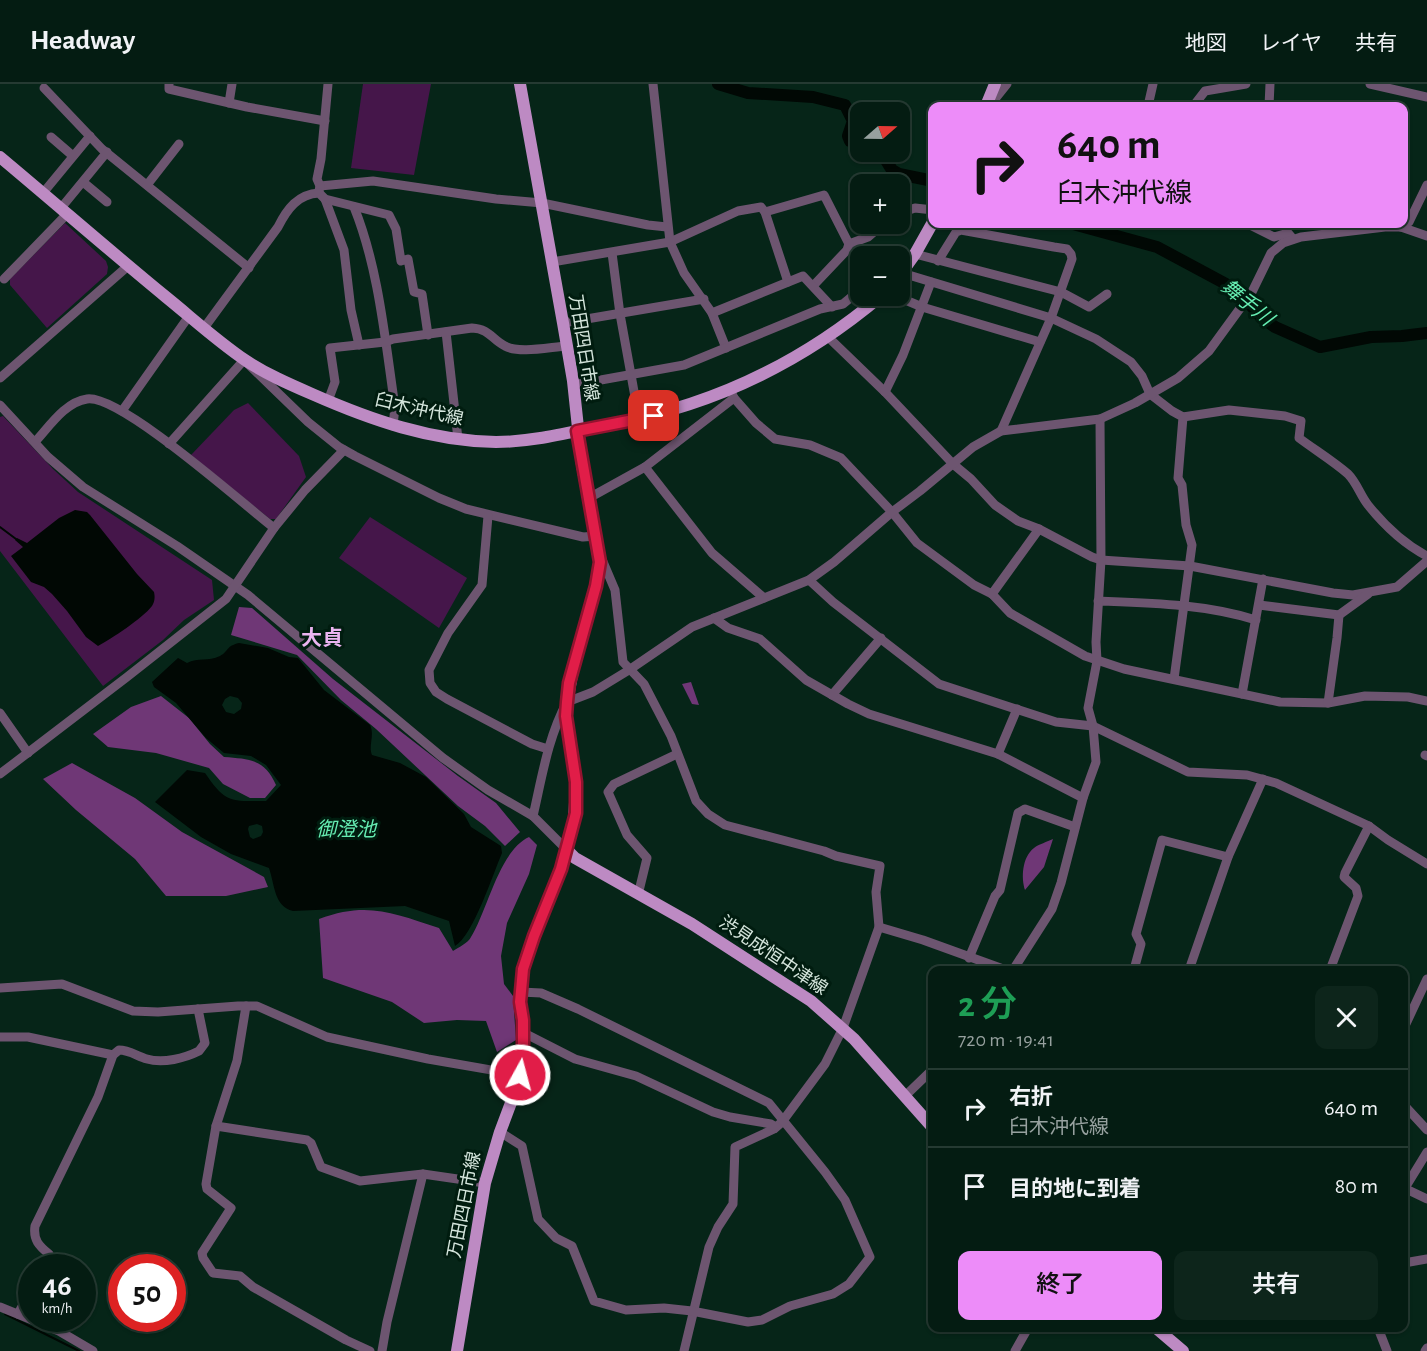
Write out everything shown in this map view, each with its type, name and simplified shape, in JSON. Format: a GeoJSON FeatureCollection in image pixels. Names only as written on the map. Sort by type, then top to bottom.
{"type":"FeatureCollection","features":[{"type":"Feature","properties":{"kind":"main road","name":"万田四日市線"},"geometry":{"type":"LineString","coordinates":[[458,1351],[485,1183],[520,1075],[523,1058],[524,1033],[520,992],[527,956],[561,869],[574,823],[577,800],[575,768],[566,716],[567,702],[575,658],[596,586],[600,555],[577,431],[567,346],[520,84]]}},
{"type":"Feature","properties":{"kind":"main road"},"geometry":{"type":"LineString","coordinates":[[988,102],[995,84]]}},
{"type":"Feature","properties":{"kind":"main road","name":"臼木沖代線"},"geometry":{"type":"LineString","coordinates":[[0,157],[128,266],[244,360],[274,378],[352,412],[393,426],[459,439],[514,441],[577,431],[639,419],[732,394],[827,336],[868,306]]}},
{"type":"Feature","properties":{"kind":"main road"},"geometry":{"type":"LineString","coordinates":[[910,262],[930,228]]}},
{"type":"Feature","properties":{"kind":"main road","name":"渋見成恒中津線"},"geometry":{"type":"LineString","coordinates":[[566,849],[575,858],[692,924],[792,987],[843,1028],[928,1122]]}},
{"type":"Feature","properties":{"kind":"main road"},"geometry":{"type":"LineString","coordinates":[[1160,1332],[1179,1350]]}},
{"type":"Feature","properties":{"kind":"street"},"geometry":{"type":"LineString","coordinates":[[169,84],[169,89],[189,89],[229,103],[325,121]]}},
{"type":"Feature","properties":{"kind":"street"},"geometry":{"type":"LineString","coordinates":[[229,103],[232,84]]}},
{"type":"Feature","properties":{"kind":"street"},"geometry":{"type":"LineString","coordinates":[[328,84],[317,179],[344,250],[351,310],[359,345]]}},
{"type":"Feature","properties":{"kind":"street"},"geometry":{"type":"LineString","coordinates":[[653,84],[670,242],[684,273],[712,313],[726,348]]}},
{"type":"Feature","properties":{"kind":"street"},"geometry":{"type":"LineString","coordinates":[[993,102],[1007,84]]}},
{"type":"Feature","properties":{"kind":"street"},"geometry":{"type":"LineString","coordinates":[[1151,102],[1153,84]]}},
{"type":"Feature","properties":{"kind":"street"},"geometry":{"type":"LineString","coordinates":[[1197,102],[1205,91],[1246,84]]}},
{"type":"Feature","properties":{"kind":"street"},"geometry":{"type":"LineString","coordinates":[[1269,102],[1270,84]]}},
{"type":"Feature","properties":{"kind":"street"},"geometry":{"type":"LineString","coordinates":[[1370,84],[1427,97]]}},
{"type":"Feature","properties":{"kind":"street"},"geometry":{"type":"LineString","coordinates":[[44,88],[107,152],[249,268]]}},
{"type":"Feature","properties":{"kind":"street"},"geometry":{"type":"LineString","coordinates":[[43,193],[90,136]]}},
{"type":"Feature","properties":{"kind":"street"},"geometry":{"type":"LineString","coordinates":[[51,137],[74,156]]}},
{"type":"Feature","properties":{"kind":"street"},"geometry":{"type":"LineString","coordinates":[[147,185],[179,144]]}},
{"type":"Feature","properties":{"kind":"street"},"geometry":{"type":"LineString","coordinates":[[4,279],[64,211],[82,182],[107,152]]}},
{"type":"Feature","properties":{"kind":"street"},"geometry":{"type":"LineString","coordinates":[[204,328],[279,227],[286,212],[296,201],[308,194],[373,181],[496,199],[542,203],[667,227]]}},
{"type":"Feature","properties":{"kind":"street"},"geometry":{"type":"LineString","coordinates":[[82,182],[107,202]]}},
{"type":"Feature","properties":{"kind":"street"},"geometry":{"type":"LineString","coordinates":[[1408,223],[1427,185]]}},
{"type":"Feature","properties":{"kind":"street"},"geometry":{"type":"LineString","coordinates":[[321,193],[354,207],[389,215],[396,229],[401,261],[408,259],[414,292],[422,294],[428,335]]}},
{"type":"Feature","properties":{"kind":"street"},"geometry":{"type":"LineString","coordinates":[[765,212],[824,195],[849,244],[847,250],[813,286]]}},
{"type":"Feature","properties":{"kind":"street"},"geometry":{"type":"LineString","coordinates":[[354,207],[367,242],[385,342],[395,407],[393,426]]}},
{"type":"Feature","properties":{"kind":"street"},"geometry":{"type":"LineString","coordinates":[[552,262],[670,242],[738,211],[761,207],[765,212],[788,282]]}},
{"type":"Feature","properties":{"kind":"street"},"geometry":{"type":"LineString","coordinates":[[910,210],[928,209]]}},
{"type":"Feature","properties":{"kind":"street"},"geometry":{"type":"LineString","coordinates":[[1256,228],[1274,237],[1288,233],[1293,239]]}},
{"type":"Feature","properties":{"kind":"street"},"geometry":{"type":"LineString","coordinates":[[533,816],[548,749],[567,702],[593,692],[692,627],[809,580],[973,447],[1001,431],[1100,419],[1178,378],[1209,351],[1252,292],[1271,253],[1283,243],[1293,239],[1392,228]]}},
{"type":"Feature","properties":{"kind":"street"},"geometry":{"type":"LineString","coordinates":[[1404,228],[1427,236]]}},
{"type":"Feature","properties":{"kind":"street"},"geometry":{"type":"LineString","coordinates":[[938,261],[956,232],[961,230],[1067,249],[1071,254],[1072,259],[1051,318],[1001,431]]}},
{"type":"Feature","properties":{"kind":"street"},"geometry":{"type":"LineString","coordinates":[[849,244],[871,234]]}},
{"type":"Feature","properties":{"kind":"street"},"geometry":{"type":"LineString","coordinates":[[612,253],[620,314],[639,419]]}},
{"type":"Feature","properties":{"kind":"street"},"geometry":{"type":"LineString","coordinates":[[915,255],[1061,292],[1089,307],[1107,294]]}},
{"type":"Feature","properties":{"kind":"street"},"geometry":{"type":"LineString","coordinates":[[0,378],[128,266]]}},
{"type":"Feature","properties":{"kind":"street"},"geometry":{"type":"LineString","coordinates":[[712,313],[803,276],[832,307]]}},
{"type":"Feature","properties":{"kind":"street"},"geometry":{"type":"LineString","coordinates":[[910,276],[1051,318],[1096,339],[1131,362],[1142,376],[1150,394],[1183,417],[1229,410],[1285,416],[1301,421],[1299,438],[1347,474],[1367,504],[1393,531],[1408,546],[1427,556]]}},
{"type":"Feature","properties":{"kind":"street"},"geometry":{"type":"LineString","coordinates":[[885,392],[903,355],[931,282]]}},
{"type":"Feature","properties":{"kind":"street"},"geometry":{"type":"LineString","coordinates":[[573,385],[684,365],[820,309],[843,304],[850,298]]}},
{"type":"Feature","properties":{"kind":"street"},"geometry":{"type":"LineString","coordinates":[[563,323],[704,300]]}},
{"type":"Feature","properties":{"kind":"street"},"geometry":{"type":"LineString","coordinates":[[910,302],[1040,342]]}},
{"type":"Feature","properties":{"kind":"street"},"geometry":{"type":"LineString","coordinates":[[122,411],[189,316]]}},
{"type":"Feature","properties":{"kind":"street"},"geometry":{"type":"LineString","coordinates":[[328,401],[335,382],[330,348],[480,328],[489,332],[504,346],[518,350],[567,346]]}},
{"type":"Feature","properties":{"kind":"street"},"geometry":{"type":"LineString","coordinates":[[446,332],[459,439]]}},
{"type":"Feature","properties":{"kind":"street"},"geometry":{"type":"LineString","coordinates":[[827,336],[1001,510],[1018,521],[1101,560],[1190,566],[1353,595],[1397,587],[1427,561]]}},
{"type":"Feature","properties":{"kind":"street"},"geometry":{"type":"LineString","coordinates":[[169,444],[244,360],[308,422],[344,450],[438,498],[488,516],[583,537],[596,536]]}},
{"type":"Feature","properties":{"kind":"street"},"geometry":{"type":"LineString","coordinates":[[589,498],[645,467],[732,394],[756,423],[776,439],[810,446],[841,458],[892,512],[917,543],[974,585],[992,594],[1010,613],[1062,644],[1097,661],[1124,669],[1280,702],[1328,703],[1365,696],[1427,701]]}},
{"type":"Feature","properties":{"kind":"street"},"geometry":{"type":"LineString","coordinates":[[35,442],[62,413],[80,401],[95,399],[122,411],[169,444],[274,528]]}},
{"type":"Feature","properties":{"kind":"street"},"geometry":{"type":"LineString","coordinates":[[0,405],[64,471],[83,487],[177,546],[278,619],[442,758],[488,790],[533,816],[566,849]]}},
{"type":"Feature","properties":{"kind":"street"},"geometry":{"type":"LineString","coordinates":[[1174,679],[1192,545],[1186,525],[1182,485],[1178,478],[1183,417]]}},
{"type":"Feature","properties":{"kind":"street"},"geometry":{"type":"LineString","coordinates":[[1016,966],[1052,909],[1083,798],[1096,762],[1093,726],[1088,708],[1097,661],[1101,560],[1100,419]]}},
{"type":"Feature","properties":{"kind":"street"},"geometry":{"type":"LineString","coordinates":[[0,774],[225,599],[274,528],[305,490],[344,450]]}},
{"type":"Feature","properties":{"kind":"street"},"geometry":{"type":"LineString","coordinates":[[645,467],[712,553],[764,598]]}},
{"type":"Feature","properties":{"kind":"street"},"geometry":{"type":"LineString","coordinates":[[488,516],[482,585],[448,633],[429,670],[430,683],[436,692],[447,699],[532,744],[548,749]]}},
{"type":"Feature","properties":{"kind":"street"},"geometry":{"type":"LineString","coordinates":[[992,594],[1039,529]]}},
{"type":"Feature","properties":{"kind":"street"},"geometry":{"type":"LineString","coordinates":[[600,555],[615,590],[623,662],[644,684],[671,736],[696,801],[708,814],[725,825],[880,866],[876,892],[879,927],[843,1028],[825,1064],[779,1125],[735,1147],[733,1204],[718,1227],[709,1247],[684,1351]]}},
{"type":"Feature","properties":{"kind":"street"},"geometry":{"type":"LineString","coordinates":[[1242,694],[1263,579]]}},
{"type":"Feature","properties":{"kind":"street"},"geometry":{"type":"LineString","coordinates":[[809,580],[833,602],[939,684],[1056,722],[1093,726],[1188,772],[1263,779],[1295,791],[1369,826],[1427,864]]}},
{"type":"Feature","properties":{"kind":"street"},"geometry":{"type":"LineString","coordinates":[[1259,605],[1339,615],[1370,593]]}},
{"type":"Feature","properties":{"kind":"street"},"geometry":{"type":"LineString","coordinates":[[1098,601],[1185,606],[1238,614],[1256,620]]}},
{"type":"Feature","properties":{"kind":"street"},"geometry":{"type":"LineString","coordinates":[[1328,703],[1339,615]]}},
{"type":"Feature","properties":{"kind":"street"},"geometry":{"type":"LineString","coordinates":[[714,618],[728,628],[760,639],[806,680],[869,714],[998,754],[1083,798]]}},
{"type":"Feature","properties":{"kind":"street"},"geometry":{"type":"LineString","coordinates":[[832,695],[881,638]]}},
{"type":"Feature","properties":{"kind":"street"},"geometry":{"type":"LineString","coordinates":[[998,754],[1017,709]]}},
{"type":"Feature","properties":{"kind":"street"},"geometry":{"type":"LineString","coordinates":[[0,713],[28,753]]}},
{"type":"Feature","properties":{"kind":"street"},"geometry":{"type":"LineString","coordinates":[[638,894],[647,858],[627,835],[608,792],[614,784],[677,754]]}},
{"type":"Feature","properties":{"kind":"street"},"geometry":{"type":"LineString","coordinates":[[1190,966],[1228,856],[1263,779]]}},
{"type":"Feature","properties":{"kind":"street"},"geometry":{"type":"LineString","coordinates":[[969,958],[995,896],[1000,890],[1018,813],[1025,809],[1076,827]]}},
{"type":"Feature","properties":{"kind":"street"},"geometry":{"type":"LineString","coordinates":[[1332,966],[1358,896],[1356,888],[1344,877],[1345,873],[1369,826]]}},
{"type":"Feature","properties":{"kind":"street"},"geometry":{"type":"LineString","coordinates":[[1135,966],[1141,944],[1136,934],[1162,840],[1228,856]]}},
{"type":"Feature","properties":{"kind":"street"},"geometry":{"type":"LineString","coordinates":[[879,927],[923,940],[994,966]]}},
{"type":"Feature","properties":{"kind":"street"},"geometry":{"type":"LineString","coordinates":[[1408,1019],[1427,979]]}},
{"type":"Feature","properties":{"kind":"street"},"geometry":{"type":"LineString","coordinates":[[0,988],[62,984],[133,1011],[158,1012],[257,1006],[327,1036],[428,1059],[520,1075]]}},
{"type":"Feature","properties":{"kind":"street"},"geometry":{"type":"LineString","coordinates":[[500,1132],[522,1146],[538,1219],[556,1238],[572,1246],[594,1301],[626,1310],[664,1308],[748,1322],[762,1320],[790,1306],[833,1294],[849,1284],[868,1261],[845,1200],[825,1172],[779,1125],[769,1103],[540,993],[520,992]]}},
{"type":"Feature","properties":{"kind":"street"},"geometry":{"type":"LineString","coordinates":[[246,1006],[237,1061],[216,1126],[206,1184],[207,1189],[231,1208],[202,1253],[205,1263],[213,1273],[240,1276],[253,1287],[346,1340],[370,1351]]}},
{"type":"Feature","properties":{"kind":"street"},"geometry":{"type":"LineString","coordinates":[[49,1254],[36,1240],[35,1226],[98,1097],[113,1055],[119,1050],[126,1050],[146,1059],[163,1061],[200,1051],[205,1043],[198,1009]]}},
{"type":"Feature","properties":{"kind":"street"},"geometry":{"type":"LineString","coordinates":[[524,1033],[575,1059],[636,1076],[713,1112],[779,1125]]}},
{"type":"Feature","properties":{"kind":"street"},"geometry":{"type":"LineString","coordinates":[[0,1037],[28,1037],[113,1055]]}},
{"type":"Feature","properties":{"kind":"street"},"geometry":{"type":"LineString","coordinates":[[905,1096],[928,1074]]}},
{"type":"Feature","properties":{"kind":"street"},"geometry":{"type":"LineString","coordinates":[[1408,1109],[1427,1130]]}},
{"type":"Feature","properties":{"kind":"street"},"geometry":{"type":"LineString","coordinates":[[216,1126],[307,1140],[311,1143],[321,1167],[360,1181],[423,1174],[485,1183]]}},
{"type":"Feature","properties":{"kind":"street"},"geometry":{"type":"LineString","coordinates":[[1408,1182],[1427,1152]]}},
{"type":"Feature","properties":{"kind":"street"},"geometry":{"type":"LineString","coordinates":[[382,1351],[423,1174]]}},
{"type":"Feature","properties":{"kind":"street"},"geometry":{"type":"LineString","coordinates":[[1408,1190],[1427,1199]]}},
{"type":"Feature","properties":{"kind":"street"},"geometry":{"type":"LineString","coordinates":[[1408,1262],[1427,1258]]}},
{"type":"Feature","properties":{"kind":"street"},"geometry":{"type":"LineString","coordinates":[[0,1306],[18,1314]]}},
{"type":"Feature","properties":{"kind":"street"},"geometry":{"type":"LineString","coordinates":[[61,1332],[93,1351]]}},
{"type":"Feature","properties":{"kind":"street"},"geometry":{"type":"LineString","coordinates":[[1016,1351],[1026,1332]]}},
{"type":"Feature","properties":{"kind":"street"},"geometry":{"type":"LineString","coordinates":[[1380,1332],[1387,1351]]}},
{"type":"Feature","properties":{"kind":"shaded area"},"geometry":{"type":"Polygon","coordinates":[[[363,84],[431,84],[414,175],[351,168],[363,84]]]}},
{"type":"Feature","properties":{"kind":"shaded area"},"geometry":{"type":"Polygon","coordinates":[[[65,223],[106,261],[107,274],[47,328],[10,285],[10,279],[65,223]]]}},
{"type":"Feature","properties":{"kind":"shaded area"},"geometry":{"type":"Polygon","coordinates":[[[248,403],[299,456],[306,477],[276,519],[270,519],[191,455],[234,410],[248,403]]]}},
{"type":"Feature","properties":{"kind":"shaded area"},"geometry":{"type":"Polygon","coordinates":[[[3,416],[78,492],[212,580],[214,600],[184,620],[163,640],[103,686],[0,551],[0,417],[3,416]]]}},
{"type":"Feature","properties":{"kind":"shaded area"},"geometry":{"type":"Polygon","coordinates":[[[370,517],[467,578],[439,628],[339,558],[370,517]]]}},
{"type":"Feature","properties":{"kind":"shaded area"},"geometry":{"type":"Polygon","coordinates":[[[239,607],[252,608],[333,679],[496,803],[520,832],[505,846],[341,700],[297,655],[231,635],[239,607]]]}},
{"type":"Feature","properties":{"kind":"shaded area"},"geometry":{"type":"Polygon","coordinates":[[[691,682],[699,705],[692,704],[682,684],[691,682]]]}},
{"type":"Feature","properties":{"kind":"shaded area"},"geometry":{"type":"Polygon","coordinates":[[[161,696],[189,718],[224,757],[249,760],[267,770],[276,785],[265,798],[250,798],[223,784],[209,768],[156,753],[108,747],[93,734],[131,707],[161,696]]]}},
{"type":"Feature","properties":{"kind":"shaded area"},"geometry":{"type":"Polygon","coordinates":[[[72,763],[135,798],[182,832],[264,877],[268,887],[226,896],[166,896],[135,859],[43,779],[72,763]]]}},
{"type":"Feature","properties":{"kind":"shaded area"},"geometry":{"type":"Polygon","coordinates":[[[529,837],[537,845],[529,874],[507,923],[501,956],[504,984],[513,996],[516,1040],[497,1052],[486,1021],[457,1020],[424,1023],[392,1002],[323,978],[319,919],[336,914],[366,910],[393,914],[439,928],[453,951],[463,945],[470,939],[477,925],[502,867],[519,844],[529,837]]]}},
{"type":"Feature","properties":{"kind":"shaded area"},"geometry":{"type":"Polygon","coordinates":[[[1053,839],[1044,867],[1025,890],[1023,874],[1027,857],[1036,847],[1053,839]]]}},
{"type":"Feature","properties":{"kind":"water"},"geometry":{"type":"Polygon","coordinates":[[[75,510],[87,512],[90,515],[154,592],[155,599],[148,611],[98,646],[86,637],[52,594],[44,587],[31,582],[11,556],[23,547],[15,540],[17,538],[27,543],[59,518],[75,510]]]}},
{"type":"Feature","properties":{"kind":"water","name":"御澄池"},"geometry":{"type":"Polygon","coordinates":[[[235,644],[268,648],[289,657],[298,658],[324,690],[370,725],[372,755],[400,763],[426,777],[464,814],[471,827],[501,846],[502,853],[475,918],[462,940],[455,946],[449,921],[405,906],[293,911],[282,905],[279,900],[269,868],[231,854],[201,837],[155,802],[187,770],[205,773],[218,790],[230,799],[266,801],[281,785],[266,765],[251,756],[224,753],[206,738],[176,703],[154,687],[152,682],[178,658],[187,663],[216,658],[235,644]],[[230,696],[222,705],[226,712],[234,714],[241,709],[242,703],[238,698],[230,696]],[[257,824],[249,826],[248,829],[253,839],[261,836],[263,832],[262,826],[257,824]]]}},
{"type":"Feature","properties":{"kind":"waterway","name":"舞手川"},"geometry":{"type":"LineString","coordinates":[[718,84],[748,93],[813,97],[845,105],[850,115]]}},
{"type":"Feature","properties":{"kind":"waterway","name":"舞手川"},"geometry":{"type":"LineString","coordinates":[[850,130],[848,136],[850,141]]}},
{"type":"Feature","properties":{"kind":"waterway","name":"舞手川"},"geometry":{"type":"LineString","coordinates":[[887,162],[892,170],[899,174],[928,180]]}},
{"type":"Feature","properties":{"kind":"waterway","name":"舞手川"},"geometry":{"type":"LineString","coordinates":[[1088,228],[1157,247],[1226,284],[1242,295],[1261,317],[1275,327],[1320,347],[1371,337],[1427,333]]}},
{"type":"Feature","properties":{"kind":"waterway"},"geometry":{"type":"LineString","coordinates":[[0,527],[16,539]]}},
{"type":"Feature","properties":{"kind":"waterway"},"geometry":{"type":"LineString","coordinates":[[5,1314],[79,1351]]}},
{"type":"Feature","properties":{"kind":"district","name":"大貞"},"geometry":{"type":"Point","coordinates":[322,638]}},
{"type":"Feature","properties":{"kind":"route"},"geometry":{"type":"LineString","coordinates":[[520,1075],[523,1058],[523,1020],[520,1002],[523,969],[561,869],[576,813],[576,782],[566,716],[567,702],[569,683],[596,586],[600,562],[577,431],[654,416]]}}]}
